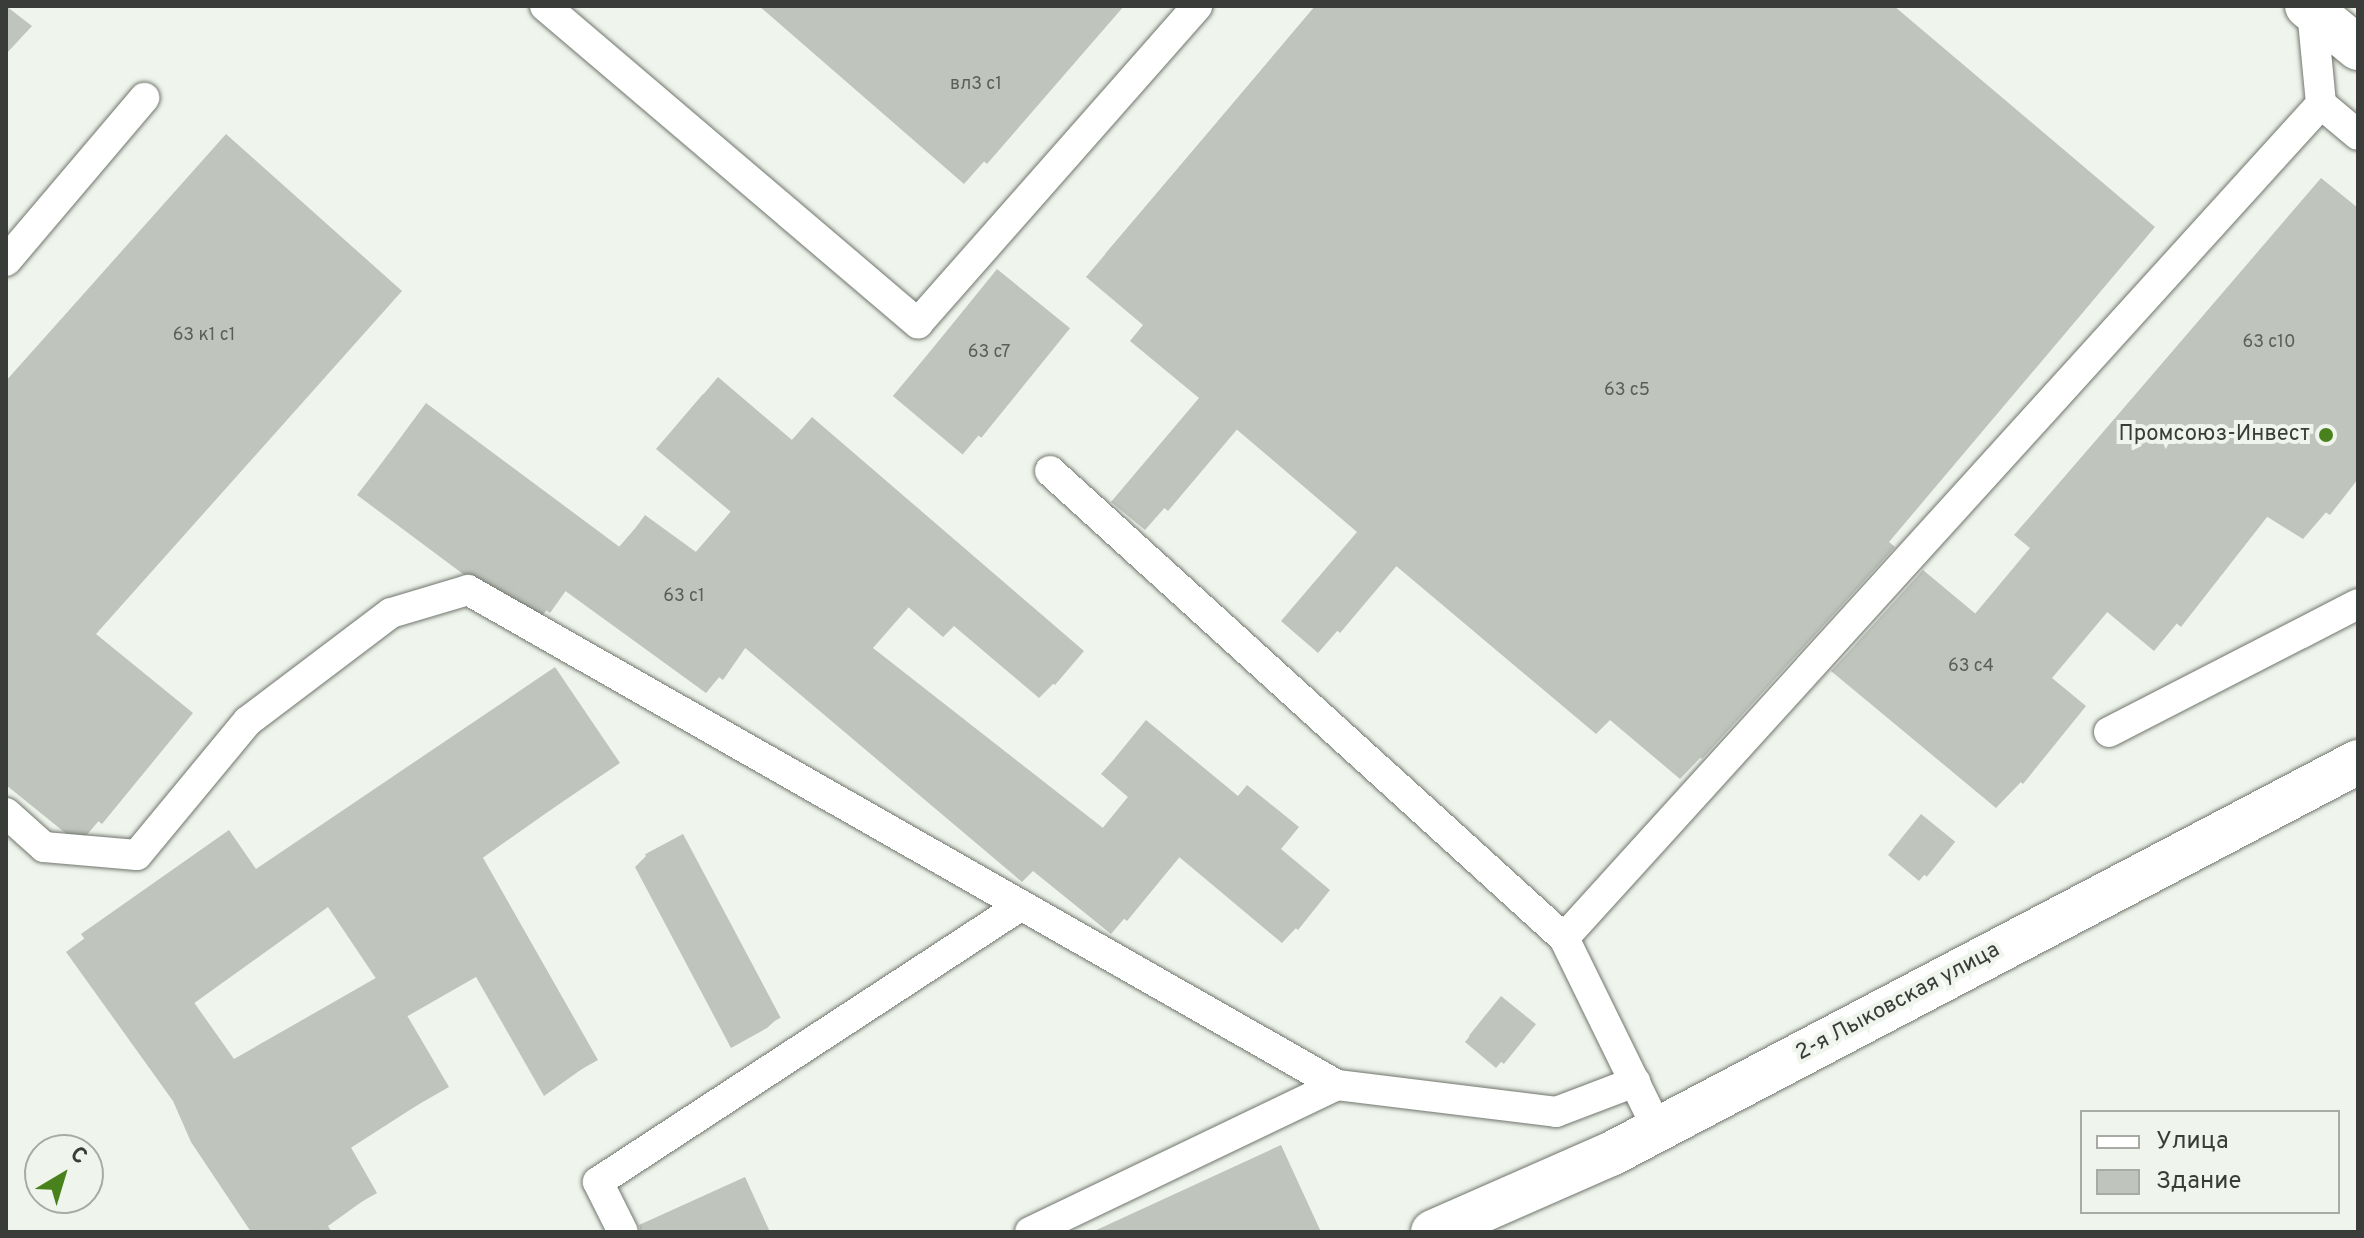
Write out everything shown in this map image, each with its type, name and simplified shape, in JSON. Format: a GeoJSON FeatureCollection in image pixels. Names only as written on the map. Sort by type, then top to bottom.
{"type":"FeatureCollection","features":[{"type":"Feature","properties":{"kind":"street"},"geometry":{"type":"LineString","coordinates":[[2310,8],[2358,48]]}},
{"type":"Feature","properties":{"kind":"street","name":"2-я Лыковская улица"},"geometry":{"type":"LineString","coordinates":[[1433,1232],[1657,1128],[2358,762]]}},
{"type":"Feature","properties":{"kind":"lane"},"geometry":{"type":"LineString","coordinates":[[545,6],[918,323],[1197,6]]}},
{"type":"Feature","properties":{"kind":"lane"},"geometry":{"type":"LineString","coordinates":[[2310,8],[2321,104],[2358,135]]}},
{"type":"Feature","properties":{"kind":"lane"},"geometry":{"type":"LineString","coordinates":[[6,261],[144,98]]}},
{"type":"Feature","properties":{"kind":"lane"},"geometry":{"type":"LineString","coordinates":[[1564,938],[2321,104]]}},
{"type":"Feature","properties":{"kind":"lane"},"geometry":{"type":"LineString","coordinates":[[1050,471],[1564,938],[1657,1128]]}},
{"type":"Feature","properties":{"kind":"lane"},"geometry":{"type":"LineString","coordinates":[[6,813],[44,847],[137,855],[248,721],[391,613],[468,590],[1017,908],[1337,1085],[1556,1112],[1635,1082]]}},
{"type":"Feature","properties":{"kind":"lane"},"geometry":{"type":"LineString","coordinates":[[2109,732],[2358,604]]}},
{"type":"Feature","properties":{"kind":"lane"},"geometry":{"type":"LineString","coordinates":[[623,1232],[598,1182],[1017,908]]}},
{"type":"Feature","properties":{"kind":"lane"},"geometry":{"type":"LineString","coordinates":[[1030,1232],[1337,1085]]}},
{"type":"Feature","properties":{"kind":"building"},"geometry":{"type":"Polygon","coordinates":[[[805,6],[1124,6],[987,164],[805,6]]]}},
{"type":"Feature","properties":{"kind":"building"},"geometry":{"type":"Polygon","coordinates":[[[1316,6],[1894,6],[2155,227],[1889,542],[1895,547],[1702,759],[1631,699],[1619,714],[1416,543],[1340,633],[1301,599],[1377,510],[1256,407],[1168,511],[1131,480],[1219,376],[1150,318],[1163,303],[1105,254],[1316,6]]]}},
{"type":"Feature","properties":{"kind":"building"},"geometry":{"type":"Polygon","coordinates":[[[226,134],[402,291],[96,634],[193,713],[102,824],[6,746],[6,381],[226,134]]]}},
{"type":"Feature","properties":{"kind":"building"},"geometry":{"type":"Polygon","coordinates":[[[2321,178],[2358,208],[2358,479],[2330,515],[2289,489],[2181,627],[2130,585],[2052,678],[2086,706],[2023,784],[1855,645],[1923,570],[1977,615],[2054,522],[2038,508],[2321,178]]]}},
{"type":"Feature","properties":{"kind":"building"},"geometry":{"type":"Polygon","coordinates":[[[997,269],[1070,328],[981,438],[908,379],[997,269]]]}},
{"type":"Feature","properties":{"kind":"building"},"geometry":{"type":"Polygon","coordinates":[[[718,377],[792,440],[812,417],[1084,651],[1055,685],[969,612],[959,624],[922,592],[873,648],[1103,828],[1141,781],[1115,758],[1146,720],[1238,796],[1247,785],[1299,827],[1281,849],[1330,890],[1298,930],[1192,842],[1127,921],[1048,857],[1038,869],[757,631],[723,680],[577,575],[550,613],[370,479],[426,403],[621,548],[645,515],[696,552],[744,496],[670,434],[718,377]]]}},
{"type":"Feature","properties":{"kind":"building"},"geometry":{"type":"Polygon","coordinates":[[[555,667],[620,763],[482,856],[598,1060],[560,1081],[493,963],[405,1012],[449,1087],[349,1144],[377,1193],[308,1232],[279,1232],[207,1126],[189,1084],[81,934],[229,830],[256,869],[555,667]],[[345,893],[193,1001],[234,1059],[395,967],[345,893]]]}},
{"type":"Feature","properties":{"kind":"building"},"geometry":{"type":"Polygon","coordinates":[[[1921,814],[1955,842],[1927,877],[1893,849],[1921,814]]]}},
{"type":"Feature","properties":{"kind":"building"},"geometry":{"type":"Polygon","coordinates":[[[683,834],[781,1018],[743,1038],[645,854],[683,834]]]}},
{"type":"Feature","properties":{"kind":"building"},"geometry":{"type":"Polygon","coordinates":[[[1501,996],[1536,1024],[1504,1064],[1469,1036],[1501,996]]]}},
{"type":"Feature","properties":{"kind":"building"},"geometry":{"type":"Polygon","coordinates":[[[1281,1145],[1321,1232],[1092,1232],[1281,1145]]]}},
{"type":"Feature","properties":{"kind":"building"},"geometry":{"type":"Polygon","coordinates":[[[745,1177],[770,1232],[641,1232],[639,1225],[745,1177]]]}},
{"type":"Feature","properties":{"kind":"place","name":"Промсоюз-Инвест"},"geometry":{"type":"Point","coordinates":[2326,435]}}]}
